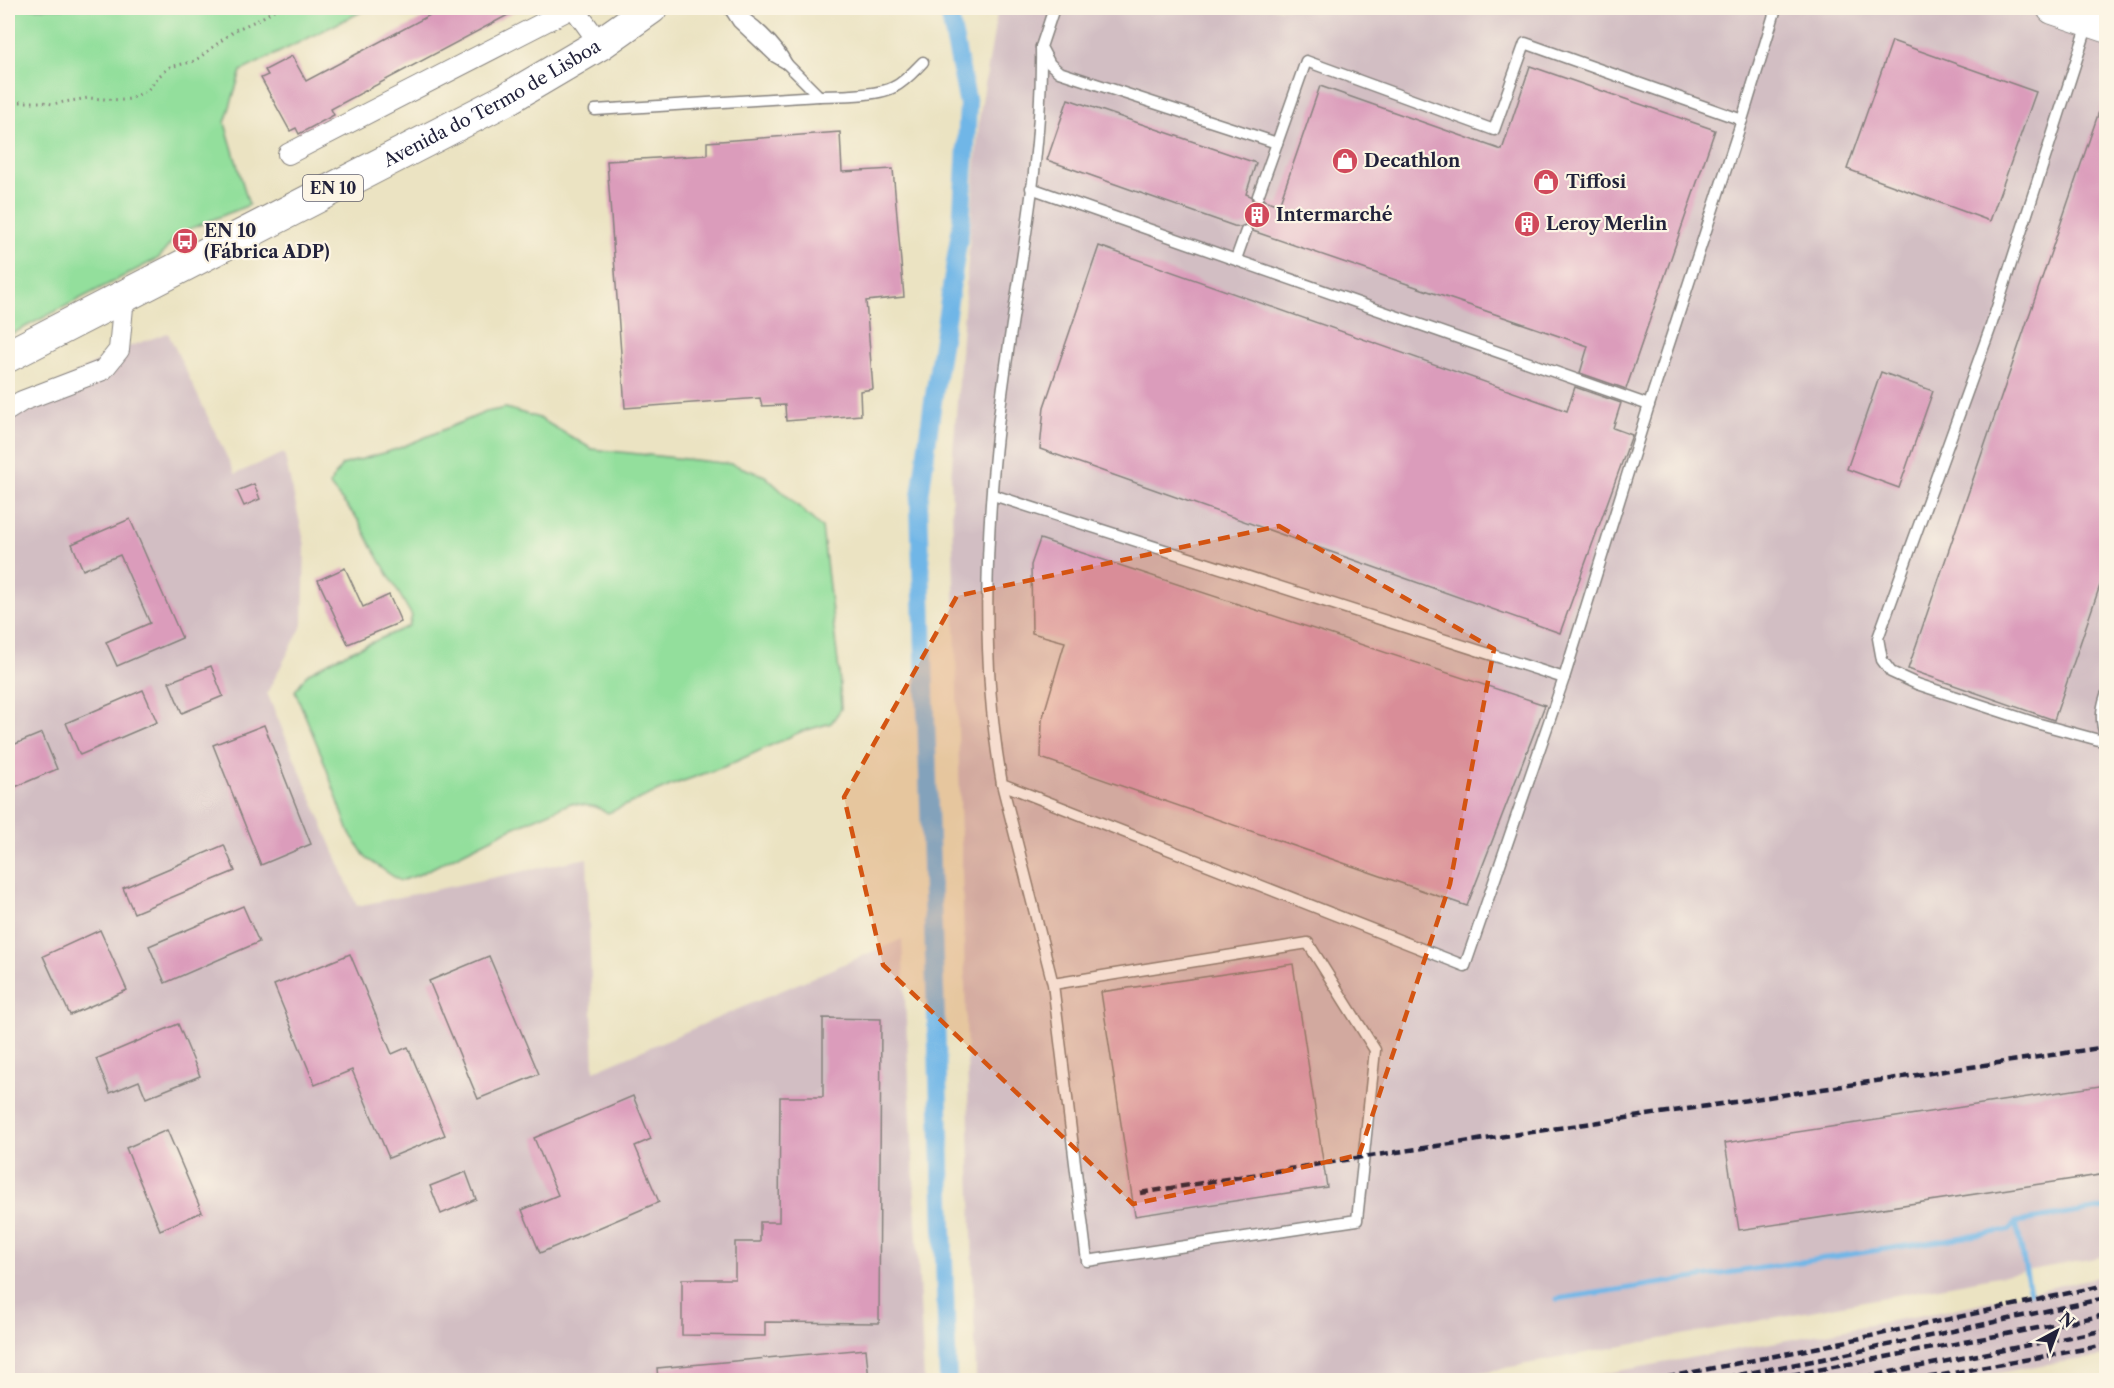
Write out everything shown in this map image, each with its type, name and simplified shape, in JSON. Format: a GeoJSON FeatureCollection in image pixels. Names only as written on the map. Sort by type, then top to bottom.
{"type":"FeatureCollection","features":[{"type":"Feature","properties":{"kind":"main road","name":"Avenida do Termo de Lisboa"},"geometry":{"type":"LineString","coordinates":[[8,356],[505,100],[600,44],[651,8]]}},
{"type":"Feature","properties":{"kind":"main road"},"geometry":{"type":"LineString","coordinates":[[2053,8],[2098,23]]}},
{"type":"Feature","properties":{"kind":"street"},"geometry":{"type":"LineString","coordinates":[[288,154],[573,8],[600,44]]}},
{"type":"Feature","properties":{"kind":"street"},"geometry":{"type":"LineString","coordinates":[[8,410],[22,401],[103,370],[119,350],[124,296]]}},
{"type":"Feature","properties":{"kind":"lane"},"geometry":{"type":"LineString","coordinates":[[1053,984],[1308,943],[1375,1050],[1357,1220],[1087,1261],[1053,984],[1002,784],[993,735],[986,588],[998,426],[1023,259],[1041,88],[1041,47],[1054,8]]}},
{"type":"Feature","properties":{"kind":"lane"},"geometry":{"type":"LineString","coordinates":[[1002,784],[1465,966],[1564,678],[1776,8]]}},
{"type":"Feature","properties":{"kind":"lane"},"geometry":{"type":"LineString","coordinates":[[730,9],[738,22],[768,50],[787,63],[819,96]]}},
{"type":"Feature","properties":{"kind":"lane"},"geometry":{"type":"LineString","coordinates":[[2098,23],[1878,638],[1882,660],[1892,672],[1908,680],[2036,723],[2106,742]]}},
{"type":"Feature","properties":{"kind":"lane"},"geometry":{"type":"LineString","coordinates":[[1258,196],[1306,61],[1494,130],[1525,43],[1742,120]]}},
{"type":"Feature","properties":{"kind":"lane"},"geometry":{"type":"LineString","coordinates":[[1041,47],[1050,64],[1059,72],[1277,143]]}},
{"type":"Feature","properties":{"kind":"lane"},"geometry":{"type":"LineString","coordinates":[[595,110],[843,96],[887,90],[902,82],[923,62]]}},
{"type":"Feature","properties":{"kind":"lane"},"geometry":{"type":"LineString","coordinates":[[1031,188],[1649,405]]}},
{"type":"Feature","properties":{"kind":"lane"},"geometry":{"type":"LineString","coordinates":[[1236,259],[1246,231]]}},
{"type":"Feature","properties":{"kind":"lane"},"geometry":{"type":"LineString","coordinates":[[993,495],[1564,678]]}},
{"type":"Feature","properties":{"kind":"lane"},"geometry":{"type":"LineString","coordinates":[[2106,695],[2101,710],[2102,726],[2106,737]]}},
{"type":"Feature","properties":{"kind":"path"},"geometry":{"type":"LineString","coordinates":[[8,102],[52,104],[88,98],[130,99],[148,90],[159,75],[170,67],[195,61],[235,30],[260,19],[277,8]]}},
{"type":"Feature","properties":{"kind":"highlighted area"},"geometry":{"type":"Polygon","coordinates":[[[1279,526],[1494,649],[1450,884],[1359,1155],[1133,1204],[883,965],[844,797],[957,596],[1279,526]]]}},
{"type":"Feature","properties":{"kind":"shaded area"},"geometry":{"type":"Polygon","coordinates":[[[998,8],[2033,8],[2106,33],[2106,1256],[1441,1380],[976,1380],[951,478],[979,119],[998,8]]]}},
{"type":"Feature","properties":{"kind":"shaded area"},"geometry":{"type":"Polygon","coordinates":[[[168,333],[235,474],[284,453],[305,545],[303,624],[267,693],[357,906],[587,858],[594,1071],[902,939],[924,1380],[8,1380],[8,410],[119,350],[168,333]]]}},
{"type":"Feature","properties":{"kind":"shaded area"},"geometry":{"type":"Polygon","coordinates":[[[2106,1275],[2106,1356],[1961,1380],[1570,1380],[1950,1310],[2106,1275]]]}},
{"type":"Feature","properties":{"kind":"green space"},"geometry":{"type":"Polygon","coordinates":[[[8,8],[369,8],[241,71],[225,123],[249,205],[179,233],[159,258],[8,336],[8,8]]]}},
{"type":"Feature","properties":{"kind":"green space"},"geometry":{"type":"Polygon","coordinates":[[[506,408],[539,418],[592,449],[732,464],[765,476],[822,528],[839,671],[841,709],[831,723],[800,732],[726,766],[672,785],[608,813],[596,807],[571,803],[508,830],[418,875],[400,881],[366,858],[349,832],[322,756],[295,691],[307,674],[334,659],[409,626],[412,616],[359,521],[329,485],[342,465],[397,449],[486,412],[506,408]]]}},
{"type":"Feature","properties":{"kind":"building"},"geometry":{"type":"Polygon","coordinates":[[[443,8],[521,8],[331,109],[334,115],[299,134],[296,128],[290,131],[261,78],[268,75],[265,70],[292,56],[306,81],[443,8]]]}},
{"type":"Feature","properties":{"kind":"building"},"geometry":{"type":"Polygon","coordinates":[[[1892,41],[2036,92],[1990,221],[1847,169],[1892,41]]]}},
{"type":"Feature","properties":{"kind":"building"},"geometry":{"type":"Polygon","coordinates":[[[1530,66],[1715,130],[1626,389],[1580,373],[1588,346],[1253,231],[1248,224],[1240,227],[1234,226],[1047,160],[1068,99],[1256,163],[1246,194],[1251,196],[1256,203],[1264,200],[1279,205],[1320,86],[1502,150],[1530,66]]]}},
{"type":"Feature","properties":{"kind":"building"},"geometry":{"type":"Polygon","coordinates":[[[2104,97],[2106,98],[2106,568],[2054,720],[1908,669],[2104,97]]]}},
{"type":"Feature","properties":{"kind":"building"},"geometry":{"type":"Polygon","coordinates":[[[840,132],[842,172],[893,169],[904,297],[866,301],[873,389],[860,391],[861,415],[786,421],[785,405],[762,406],[760,398],[625,408],[607,161],[707,155],[707,142],[840,132]]]}},
{"type":"Feature","properties":{"kind":"building"},"geometry":{"type":"Polygon","coordinates":[[[1099,246],[1567,411],[1575,387],[1621,403],[1613,428],[1632,435],[1560,633],[1040,449],[1044,407],[1099,246]]]}},
{"type":"Feature","properties":{"kind":"building"},"geometry":{"type":"Polygon","coordinates":[[[1881,372],[1933,391],[1899,488],[1847,469],[1881,372]]]}},
{"type":"Feature","properties":{"kind":"building"},"geometry":{"type":"Polygon","coordinates":[[[254,484],[260,499],[244,506],[237,491],[254,484]]]}},
{"type":"Feature","properties":{"kind":"building"},"geometry":{"type":"Polygon","coordinates":[[[130,519],[182,638],[117,666],[106,642],[150,623],[120,555],[83,570],[72,544],[130,519]]]}},
{"type":"Feature","properties":{"kind":"building"},"geometry":{"type":"Polygon","coordinates":[[[1040,539],[1545,705],[1467,906],[1041,758],[1042,720],[1065,642],[1032,633],[1031,565],[1040,539]]]}},
{"type":"Feature","properties":{"kind":"building"},"geometry":{"type":"Polygon","coordinates":[[[345,568],[363,607],[389,595],[401,622],[348,644],[318,580],[345,568]]]}},
{"type":"Feature","properties":{"kind":"building"},"geometry":{"type":"Polygon","coordinates":[[[211,666],[223,696],[182,713],[169,682],[211,666]]]}},
{"type":"Feature","properties":{"kind":"building"},"geometry":{"type":"Polygon","coordinates":[[[143,690],[157,722],[80,755],[66,723],[143,690]]]}},
{"type":"Feature","properties":{"kind":"building"},"geometry":{"type":"Polygon","coordinates":[[[264,725],[311,844],[261,865],[213,745],[264,725]]]}},
{"type":"Feature","properties":{"kind":"building"},"geometry":{"type":"Polygon","coordinates":[[[42,733],[57,769],[8,790],[8,747],[42,733]]]}},
{"type":"Feature","properties":{"kind":"building"},"geometry":{"type":"Polygon","coordinates":[[[224,845],[235,871],[134,913],[123,888],[224,845]]]}},
{"type":"Feature","properties":{"kind":"building"},"geometry":{"type":"Polygon","coordinates":[[[243,906],[259,942],[165,983],[149,946],[243,906]]]}},
{"type":"Feature","properties":{"kind":"building"},"geometry":{"type":"Polygon","coordinates":[[[100,930],[127,990],[70,1015],[43,956],[100,930]]]}},
{"type":"Feature","properties":{"kind":"building"},"geometry":{"type":"Polygon","coordinates":[[[350,954],[392,1054],[408,1047],[445,1135],[389,1158],[352,1070],[315,1085],[274,985],[350,954]]]}},
{"type":"Feature","properties":{"kind":"building"},"geometry":{"type":"Polygon","coordinates":[[[489,956],[539,1074],[478,1099],[429,981],[489,956]]]}},
{"type":"Feature","properties":{"kind":"building"},"geometry":{"type":"Polygon","coordinates":[[[1293,964],[1327,1187],[1135,1216],[1101,992],[1293,964]]]}},
{"type":"Feature","properties":{"kind":"building"},"geometry":{"type":"Polygon","coordinates":[[[823,1018],[881,1019],[879,1323],[765,1322],[765,1336],[682,1335],[682,1279],[735,1279],[735,1242],[760,1242],[760,1222],[779,1222],[780,1097],[823,1097],[823,1018]]]}},
{"type":"Feature","properties":{"kind":"building"},"geometry":{"type":"Polygon","coordinates":[[[178,1024],[200,1076],[146,1098],[139,1081],[110,1093],[96,1059],[178,1024]]]}},
{"type":"Feature","properties":{"kind":"building"},"geometry":{"type":"Polygon","coordinates":[[[2106,1085],[2106,1174],[1739,1230],[1725,1143],[2106,1085]]]}},
{"type":"Feature","properties":{"kind":"building"},"geometry":{"type":"Polygon","coordinates":[[[633,1096],[651,1139],[635,1146],[659,1202],[540,1253],[522,1210],[558,1195],[534,1138],[633,1096]]]}},
{"type":"Feature","properties":{"kind":"building"},"geometry":{"type":"Polygon","coordinates":[[[167,1130],[202,1212],[160,1230],[126,1148],[167,1130]]]}},
{"type":"Feature","properties":{"kind":"building"},"geometry":{"type":"Polygon","coordinates":[[[466,1172],[476,1199],[441,1214],[430,1186],[466,1172]]]}},
{"type":"Feature","properties":{"kind":"building"},"geometry":{"type":"Polygon","coordinates":[[[866,1349],[869,1380],[658,1380],[657,1368],[866,1349]]]}},
{"type":"Feature","properties":{"kind":"waterway"},"geometry":{"type":"LineString","coordinates":[[945,8],[950,17],[968,104],[966,148],[961,225],[919,504],[948,1380]]}},
{"type":"Feature","properties":{"kind":"waterway"},"geometry":{"type":"LineString","coordinates":[[1557,1299],[2010,1230],[2016,1222],[2106,1208]]}},
{"type":"Feature","properties":{"kind":"waterway"},"geometry":{"type":"LineString","coordinates":[[2016,1222],[2030,1292]]}},
{"type":"Feature","properties":{"kind":"railway"},"geometry":{"type":"LineString","coordinates":[[1140,1193],[1363,1157],[2106,1047]]}},
{"type":"Feature","properties":{"kind":"railway"},"geometry":{"type":"LineString","coordinates":[[1653,1380],[1820,1347],[2106,1285]]}},
{"type":"Feature","properties":{"kind":"railway"},"geometry":{"type":"LineString","coordinates":[[1712,1380],[1823,1359],[2106,1298]]}},
{"type":"Feature","properties":{"kind":"railway"},"geometry":{"type":"LineString","coordinates":[[1765,1380],[2106,1315]]}},
{"type":"Feature","properties":{"kind":"railway"},"geometry":{"type":"LineString","coordinates":[[1850,1380],[2106,1330]]}},
{"type":"Feature","properties":{"kind":"railway"},"geometry":{"type":"LineString","coordinates":[[1915,1380],[2106,1345]]}},
{"type":"Feature","properties":{"kind":"place","name":"Decathlon"},"geometry":{"type":"Point","coordinates":[1345,161]}},
{"type":"Feature","properties":{"kind":"place","name":"Tiffosi"},"geometry":{"type":"Point","coordinates":[1546,182]}},
{"type":"Feature","properties":{"kind":"place","name":"Intermarché"},"geometry":{"type":"Point","coordinates":[1257,215]}},
{"type":"Feature","properties":{"kind":"place","name":"Leroy Merlin"},"geometry":{"type":"Point","coordinates":[1527,224]}},
{"type":"Feature","properties":{"kind":"place","name":"EN 10 (Fábrica ADP)"},"geometry":{"type":"Point","coordinates":[185,241]}}]}
